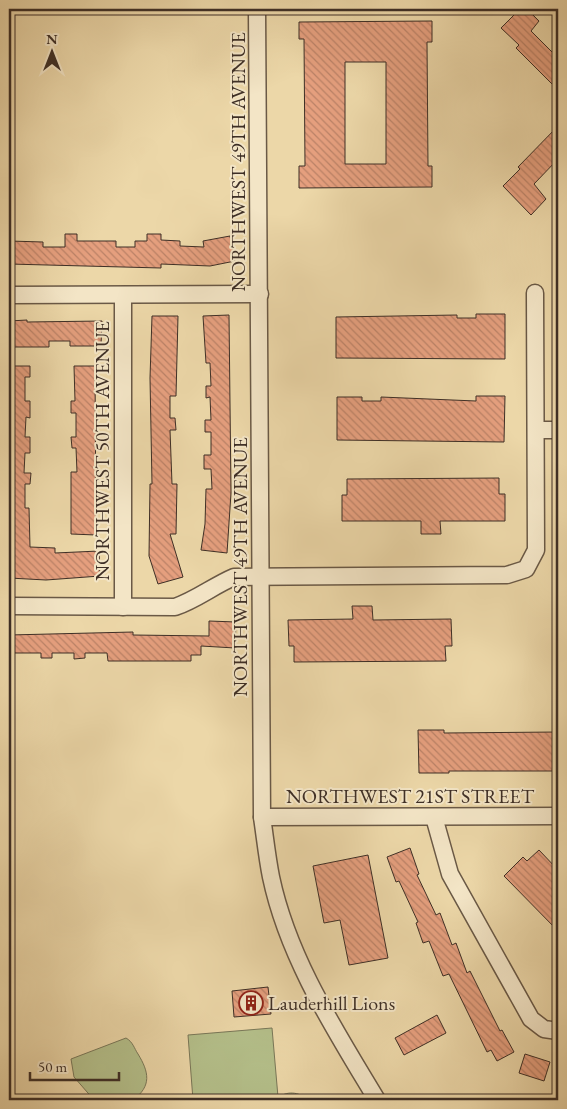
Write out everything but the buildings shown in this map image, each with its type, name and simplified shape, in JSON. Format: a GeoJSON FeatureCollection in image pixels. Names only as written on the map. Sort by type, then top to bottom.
{"type":"FeatureCollection","features":[{"type":"Feature","properties":{"kind":"street","name":"NORTHWEST 49TH AVENUE"},"geometry":{"type":"LineString","coordinates":[[258,9],[262,817],[271,878],[294,950],[306,976],[376,1100]]}},
{"type":"Feature","properties":{"kind":"street"},"geometry":{"type":"LineString","coordinates":[[9,606],[175,607],[193,601],[216,585],[234,577],[507,575],[526,569],[536,550],[536,293]]}},
{"type":"Feature","properties":{"kind":"street"},"geometry":{"type":"LineString","coordinates":[[9,295],[260,294]]}},
{"type":"Feature","properties":{"kind":"street","name":"NORTHWEST 50TH AVENUE"},"geometry":{"type":"LineString","coordinates":[[124,295],[124,606]]}},
{"type":"Feature","properties":{"kind":"street"},"geometry":{"type":"LineString","coordinates":[[536,430],[558,430]]}},
{"type":"Feature","properties":{"kind":"street","name":"NORTHWEST 21ST STREET"},"geometry":{"type":"LineString","coordinates":[[262,817],[558,816]]}},
{"type":"Feature","properties":{"kind":"street"},"geometry":{"type":"LineString","coordinates":[[434,817],[450,874],[463,899],[531,1019],[551,1030]]}},
{"type":"Feature","properties":{"kind":"green space"},"geometry":{"type":"Polygon","coordinates":[[[272,1028],[278,1097],[294,1093],[311,1100],[193,1100],[188,1035],[272,1028]]]}},
{"type":"Feature","properties":{"kind":"green space"},"geometry":{"type":"Polygon","coordinates":[[[126,1038],[133,1045],[145,1067],[146,1084],[139,1095],[133,1100],[94,1100],[74,1077],[71,1059],[126,1038]]]}},
{"type":"Feature","properties":{"kind":"place","name":"Lauderhill Lions"},"geometry":{"type":"Point","coordinates":[251,1003]}}]}
